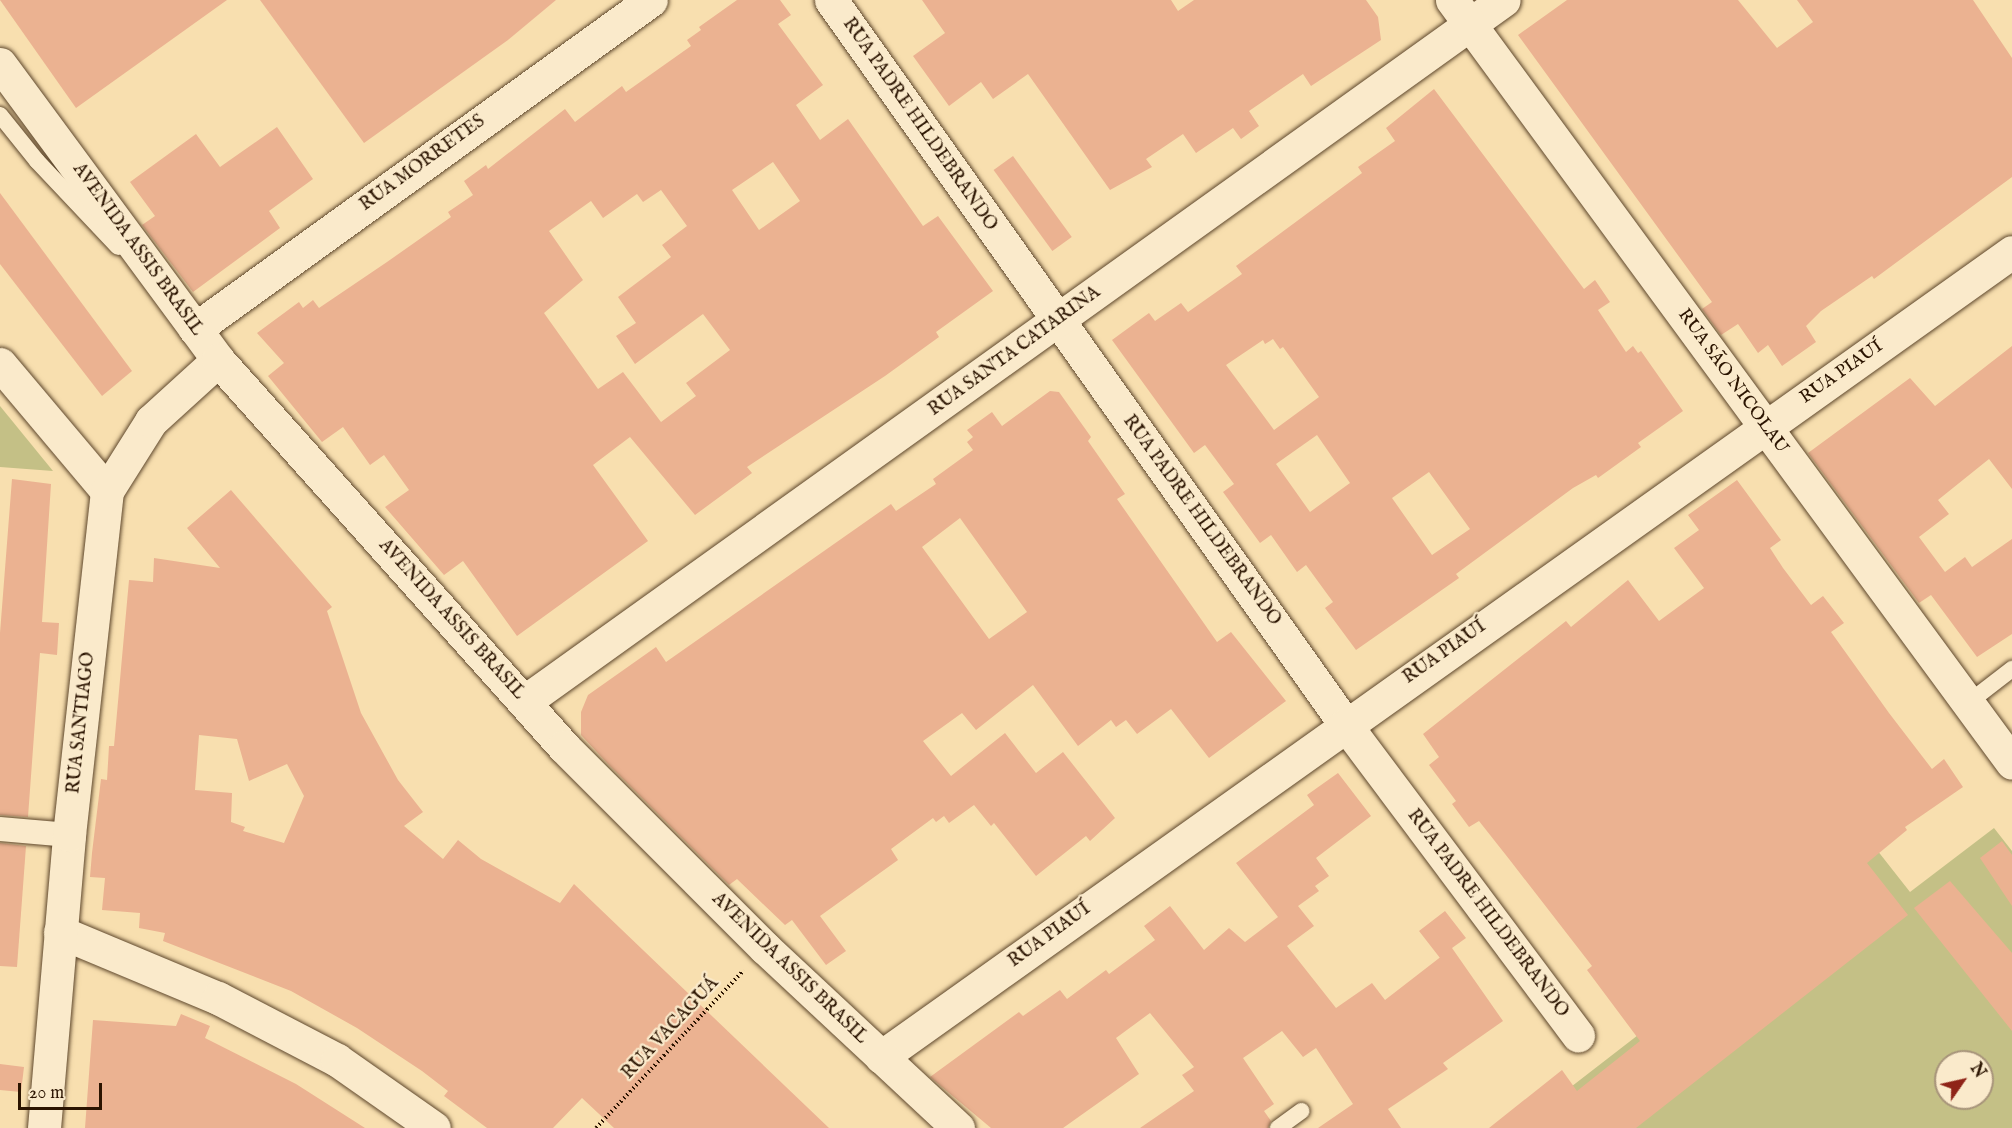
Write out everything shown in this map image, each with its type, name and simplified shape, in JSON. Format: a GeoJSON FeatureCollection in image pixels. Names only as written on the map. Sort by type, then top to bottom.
{"type":"FeatureCollection","features":[{"type":"Feature","properties":{"kind":"street","name":"RUA MORRETES"},"geometry":{"type":"LineString","coordinates":[[195,329],[651,0]]}},
{"type":"Feature","properties":{"kind":"street","name":"RUA PADRE HILDEBRANDO"},"geometry":{"type":"LineString","coordinates":[[831,0],[1345,724],[1578,1036]]}},
{"type":"Feature","properties":{"kind":"street","name":"RUA SANTA CATARINA"},"geometry":{"type":"LineString","coordinates":[[524,702],[1058,321],[1461,12],[1504,0]]}},
{"type":"Feature","properties":{"kind":"street","name":"RUA SÃO NICOLAU"},"geometry":{"type":"LineString","coordinates":[[1461,12],[2012,763]]}},
{"type":"Feature","properties":{"kind":"street","name":"AVENIDA ASSIS BRASIL"},"geometry":{"type":"LineString","coordinates":[[0,64],[218,360],[564,747],[765,948],[958,1128]]}},
{"type":"Feature","properties":{"kind":"street","name":"RUA PIAUÍ"},"geometry":{"type":"LineString","coordinates":[[881,1057],[1345,724],[2012,252]]}},
{"type":"Feature","properties":{"kind":"street","name":"RUA SANTIAGO"},"geometry":{"type":"LineString","coordinates":[[44,1128],[69,835],[107,491],[151,421],[218,360]]}},
{"type":"Feature","properties":{"kind":"street"},"geometry":{"type":"LineString","coordinates":[[0,364],[107,491]]}},
{"type":"Feature","properties":{"kind":"street"},"geometry":{"type":"LineString","coordinates":[[0,829],[69,835]]}},
{"type":"Feature","properties":{"kind":"street"},"geometry":{"type":"LineString","coordinates":[[60,932],[218,998],[337,1060],[434,1128]]}},
{"type":"Feature","properties":{"kind":"lane"},"geometry":{"type":"LineString","coordinates":[[0,115],[37,161],[195,329]]}},
{"type":"Feature","properties":{"kind":"lane"},"geometry":{"type":"LineString","coordinates":[[1968,704],[2012,669]]}},
{"type":"Feature","properties":{"kind":"lane"},"geometry":{"type":"LineString","coordinates":[[1278,1128],[1301,1111]]}},
{"type":"Feature","properties":{"kind":"path","name":"RUA VACAGUÁ"},"geometry":{"type":"LineString","coordinates":[[596,1128],[765,948]]}},
{"type":"Feature","properties":{"kind":"shaded area"},"geometry":{"type":"Polygon","coordinates":[[[0,406],[53,471],[0,467],[0,406]]]}},
{"type":"Feature","properties":{"kind":"shaded area"},"geometry":{"type":"Polygon","coordinates":[[[1994,828],[2012,851],[2012,1128],[1518,1128],[1877,850],[1910,892],[1994,828]]]}},
{"type":"Feature","properties":{"kind":"building"},"geometry":{"type":"Polygon","coordinates":[[[0,0],[227,0],[76,108],[0,0]]]}},
{"type":"Feature","properties":{"kind":"building"},"geometry":{"type":"Polygon","coordinates":[[[260,0],[556,0],[508,40],[364,143],[260,0]]]}},
{"type":"Feature","properties":{"kind":"building"},"geometry":{"type":"Polygon","coordinates":[[[737,0],[780,0],[791,15],[778,24],[823,85],[796,105],[820,140],[848,119],[923,226],[938,216],[993,291],[936,332],[939,337],[885,376],[747,467],[752,473],[695,515],[630,437],[593,465],[648,541],[517,636],[463,561],[444,575],[385,507],[409,490],[384,455],[370,465],[343,427],[322,442],[268,376],[284,363],[257,333],[299,302],[303,308],[313,300],[319,308],[387,262],[451,217],[448,212],[473,195],[464,181],[486,165],[488,169],[565,109],[575,122],[622,86],[626,92],[691,46],[687,40],[701,30],[699,27],[737,0]],[[773,162],[732,190],[759,230],[800,201],[773,162]],[[661,190],[643,202],[637,194],[603,218],[591,201],[549,231],[583,280],[544,313],[598,389],[623,372],[661,422],[696,396],[686,383],[730,350],[703,314],[635,364],[616,336],[636,323],[618,297],[671,257],[662,245],[687,226],[661,190]]]}},
{"type":"Feature","properties":{"kind":"building"},"geometry":{"type":"Polygon","coordinates":[[[922,0],[1171,0],[1178,11],[1194,0],[1366,0],[1378,17],[1381,40],[1311,86],[1303,74],[1249,111],[1259,126],[1241,139],[1233,128],[1196,153],[1183,134],[1146,159],[1152,167],[1110,190],[1028,74],[993,99],[981,82],[949,106],[913,56],[945,33],[922,0]]]}},
{"type":"Feature","properties":{"kind":"building"},"geometry":{"type":"Polygon","coordinates":[[[1567,0],[1738,0],[1777,48],[1813,22],[1797,0],[1973,0],[2012,58],[2012,177],[1874,279],[1872,276],[1821,311],[1806,326],[1816,342],[1782,366],[1768,345],[1758,353],[1738,324],[1721,335],[1702,309],[1712,302],[1518,35],[1567,0]]]}},
{"type":"Feature","properties":{"kind":"building"},"geometry":{"type":"Polygon","coordinates":[[[1434,89],[1584,289],[1595,280],[1610,302],[1598,310],[1626,352],[1633,346],[1638,353],[1641,351],[1683,411],[1638,443],[1641,447],[1598,478],[1596,475],[1573,488],[1456,574],[1459,578],[1356,650],[1325,608],[1333,602],[1306,565],[1297,572],[1271,535],[1260,543],[1223,492],[1234,484],[1205,445],[1194,453],[1112,340],[1149,313],[1155,321],[1181,303],[1188,312],[1242,274],[1236,266],[1362,173],[1358,167],[1395,141],[1386,128],[1434,89]],[[1273,339],[1265,344],[1263,340],[1226,365],[1274,430],[1319,397],[1283,347],[1280,349],[1273,339]],[[1317,435],[1276,464],[1310,512],[1350,483],[1317,435]],[[1429,472],[1392,498],[1432,555],[1470,529],[1429,472]]]}},
{"type":"Feature","properties":{"kind":"building"},"geometry":{"type":"Polygon","coordinates":[[[277,127],[313,179],[269,211],[280,228],[193,292],[142,225],[155,216],[130,182],[196,134],[220,167],[277,127]]]}},
{"type":"Feature","properties":{"kind":"building"},"geometry":{"type":"Polygon","coordinates":[[[1013,156],[1072,237],[1052,251],[994,170],[1013,156]]]}},
{"type":"Feature","properties":{"kind":"building"},"geometry":{"type":"Polygon","coordinates":[[[0,193],[132,371],[102,396],[0,264],[0,193]]]}},
{"type":"Feature","properties":{"kind":"building"},"geometry":{"type":"Polygon","coordinates":[[[2012,346],[2012,489],[1989,459],[1938,500],[1949,514],[1919,537],[1945,572],[1965,557],[1972,567],[2012,539],[2012,634],[1977,657],[1931,595],[1919,603],[1808,453],[1910,378],[1935,406],[2012,346]]]}},
{"type":"Feature","properties":{"kind":"building"},"geometry":{"type":"Polygon","coordinates":[[[1050,391],[1059,392],[1091,437],[1088,441],[1125,494],[1117,499],[1217,642],[1231,632],[1286,701],[1209,758],[1171,709],[1137,734],[1126,720],[1116,727],[1111,720],[1078,746],[1033,685],[976,730],[962,713],[923,741],[951,776],[1005,733],[1036,773],[1063,752],[1115,818],[1090,841],[1086,836],[1036,876],[994,823],[991,826],[974,805],[949,823],[944,816],[936,822],[933,818],[891,849],[898,860],[820,916],[846,951],[826,965],[792,920],[785,925],[737,879],[729,885],[608,764],[581,735],[581,712],[588,695],[656,647],[666,662],[891,504],[896,511],[936,484],[933,479],[973,450],[967,442],[973,437],[967,430],[992,412],[1002,426],[1050,391]],[[960,518],[922,547],[989,639],[1027,612],[960,518]]]}},
{"type":"Feature","properties":{"kind":"building"},"geometry":{"type":"Polygon","coordinates":[[[12,479],[51,484],[42,622],[59,623],[57,655],[40,653],[28,817],[0,815],[0,633],[12,479]]]}},
{"type":"Feature","properties":{"kind":"building"},"geometry":{"type":"Polygon","coordinates":[[[1737,480],[1781,540],[1770,548],[1783,568],[1811,605],[1823,596],[1844,623],[1831,632],[1889,713],[1932,769],[1944,759],[1963,787],[1905,827],[1907,830],[1867,863],[1908,915],[1636,1128],[1489,1128],[1562,1070],[1577,1091],[1640,1041],[1587,970],[1592,966],[1479,821],[1469,827],[1452,804],[1456,801],[1429,765],[1439,757],[1423,734],[1566,621],[1571,627],[1628,580],[1659,621],[1704,588],[1674,548],[1699,530],[1688,515],[1737,480]]]}},
{"type":"Feature","properties":{"kind":"building"},"geometry":{"type":"Polygon","coordinates":[[[231,490],[332,607],[327,611],[361,713],[398,780],[423,812],[404,826],[443,859],[458,840],[481,859],[560,903],[574,884],[829,1128],[614,1128],[582,1098],[553,1128],[487,1128],[444,1096],[448,1091],[422,1071],[357,1028],[291,991],[163,941],[165,933],[139,928],[140,913],[102,910],[105,878],[90,877],[101,779],[107,780],[109,746],[114,746],[129,580],[153,582],[154,558],[220,568],[187,528],[231,490]],[[199,735],[195,790],[232,793],[231,822],[245,827],[243,831],[284,843],[304,796],[287,764],[249,781],[237,739],[199,735]]]}},
{"type":"Feature","properties":{"kind":"building"},"geometry":{"type":"Polygon","coordinates":[[[1338,773],[1371,816],[1316,858],[1329,876],[1315,886],[1319,891],[1298,906],[1314,926],[1287,946],[1336,1008],[1372,983],[1385,1000],[1440,958],[1419,931],[1445,911],[1466,938],[1452,948],[1503,1021],[1443,1063],[1448,1069],[1388,1109],[1401,1128],[1318,1128],[1353,1104],[1316,1048],[1303,1057],[1282,1031],[1243,1058],[1274,1104],[1264,1111],[1271,1121],[1268,1128],[1140,1128],[1194,1091],[1182,1075],[1194,1067],[1150,1013],[1116,1038],[1139,1074],[1063,1128],[991,1128],[930,1077],[1019,1012],[1023,1016],[1060,990],[1067,999],[1106,970],[1109,974],[1155,940],[1144,926],[1170,906],[1204,950],[1229,928],[1245,942],[1278,917],[1236,863],[1314,805],[1307,795],[1338,773]]]}},
{"type":"Feature","properties":{"kind":"building"},"geometry":{"type":"Polygon","coordinates":[[[2002,841],[2012,855],[2012,906],[1980,858],[2002,841]]]}},
{"type":"Feature","properties":{"kind":"building"},"geometry":{"type":"Polygon","coordinates":[[[0,843],[26,846],[17,967],[0,966],[0,843]]]}},
{"type":"Feature","properties":{"kind":"building"},"geometry":{"type":"Polygon","coordinates":[[[1950,881],[2012,953],[2012,1031],[1914,908],[1950,881]]]}},
{"type":"Feature","properties":{"kind":"building"},"geometry":{"type":"Polygon","coordinates":[[[181,1014],[210,1026],[205,1038],[296,1084],[365,1128],[85,1128],[93,1020],[176,1026],[181,1014]]]}},
{"type":"Feature","properties":{"kind":"building"},"geometry":{"type":"Polygon","coordinates":[[[0,1064],[24,1067],[21,1092],[0,1090],[0,1064]]]}}]}
